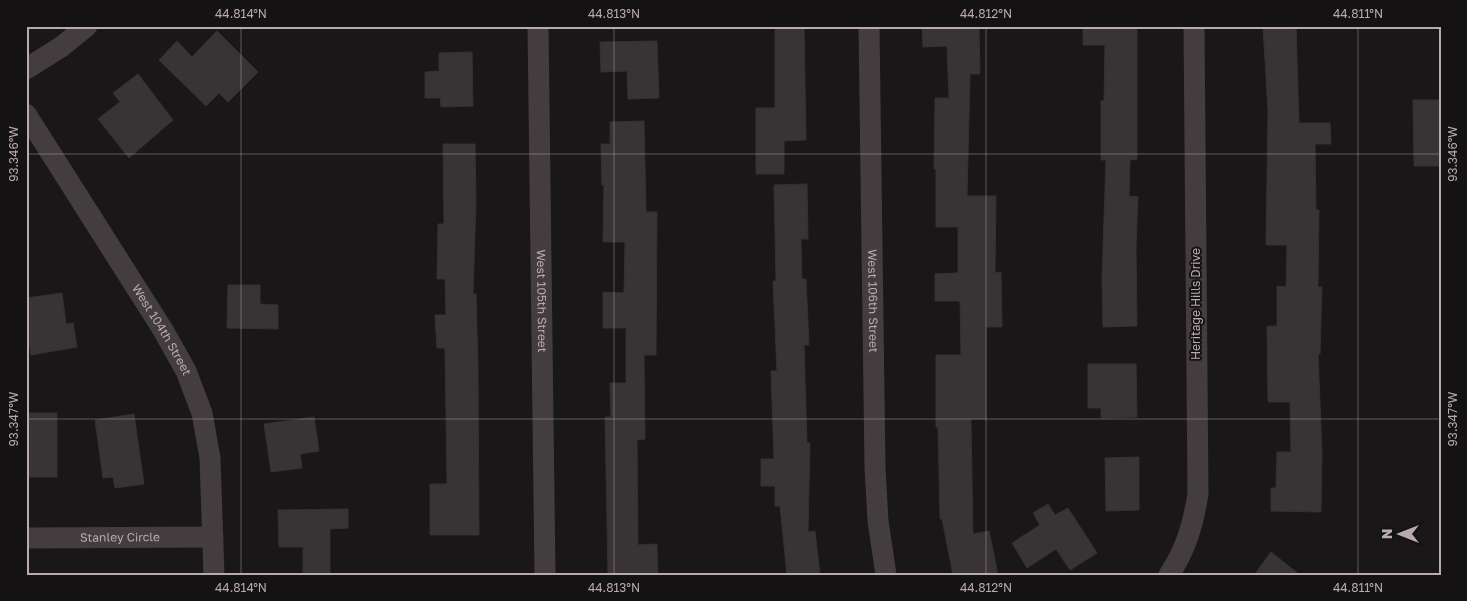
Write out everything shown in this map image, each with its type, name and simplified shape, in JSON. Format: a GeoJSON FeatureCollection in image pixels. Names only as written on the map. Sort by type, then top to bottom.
{"type":"FeatureCollection","features":[{"type":"Feature","properties":{"kind":"street"},"geometry":{"type":"LineString","coordinates":[[26,69],[61,47],[87,26]]}},
{"type":"Feature","properties":{"kind":"street","name":"West 105th Street"},"geometry":{"type":"LineString","coordinates":[[538,26],[544,575]]}},
{"type":"Feature","properties":{"kind":"street","name":"West 106th Street"},"geometry":{"type":"LineString","coordinates":[[869,26],[875,468],[878,521],[886,575]]}},
{"type":"Feature","properties":{"kind":"street","name":"Heritage Hills Drive"},"geometry":{"type":"LineString","coordinates":[[1169,575],[1182,555],[1194,524],[1198,494],[1194,26]]}},
{"type":"Feature","properties":{"kind":"street","name":"West 104th Street"},"geometry":{"type":"LineString","coordinates":[[26,114],[163,330],[186,371],[202,413],[210,458],[214,575]]}},
{"type":"Feature","properties":{"kind":"street","name":"Stanley Circle"},"geometry":{"type":"LineString","coordinates":[[26,538],[213,537]]}},
{"type":"Feature","properties":{"kind":"building"},"geometry":{"type":"Polygon","coordinates":[[[775,26],[804,26],[806,140],[784,141],[784,174],[756,174],[756,108],[775,108],[775,26]]]}},
{"type":"Feature","properties":{"kind":"building"},"geometry":{"type":"Polygon","coordinates":[[[922,26],[979,26],[980,74],[970,74],[967,196],[996,196],[995,273],[1001,272],[1002,327],[986,327],[986,419],[971,419],[973,534],[989,531],[998,575],[953,575],[942,519],[940,519],[938,427],[936,427],[936,355],[961,355],[960,301],[935,301],[935,274],[958,273],[958,227],[936,227],[936,169],[934,169],[935,98],[949,98],[947,46],[923,47],[922,26]]]}},
{"type":"Feature","properties":{"kind":"building"},"geometry":{"type":"Polygon","coordinates":[[[1083,26],[1137,26],[1137,159],[1130,160],[1129,196],[1138,197],[1136,247],[1137,326],[1103,327],[1102,277],[1106,160],[1101,160],[1101,101],[1104,101],[1105,45],[1083,45],[1083,26]]]}},
{"type":"Feature","properties":{"kind":"building"},"geometry":{"type":"Polygon","coordinates":[[[1263,26],[1296,26],[1299,123],[1330,123],[1331,144],[1315,144],[1316,210],[1319,210],[1318,287],[1322,287],[1320,354],[1318,354],[1322,452],[1321,512],[1271,511],[1271,488],[1276,488],[1277,452],[1291,452],[1290,402],[1268,402],[1267,326],[1277,326],[1277,286],[1286,287],[1287,245],[1266,245],[1268,111],[1263,26]]]}},
{"type":"Feature","properties":{"kind":"building"},"geometry":{"type":"Polygon","coordinates":[[[217,31],[258,72],[228,102],[219,93],[206,106],[159,60],[177,41],[192,57],[217,31]]]}},
{"type":"Feature","properties":{"kind":"building"},"geometry":{"type":"Polygon","coordinates":[[[657,41],[659,98],[628,99],[627,71],[601,72],[600,42],[657,41]]]}},
{"type":"Feature","properties":{"kind":"building"},"geometry":{"type":"Polygon","coordinates":[[[472,52],[473,106],[441,107],[440,98],[425,98],[425,72],[439,71],[439,53],[472,52]]]}},
{"type":"Feature","properties":{"kind":"building"},"geometry":{"type":"Polygon","coordinates":[[[138,74],[173,120],[129,158],[98,119],[120,102],[113,93],[138,74]]]}},
{"type":"Feature","properties":{"kind":"building"},"geometry":{"type":"Polygon","coordinates":[[[1413,100],[1441,100],[1441,166],[1414,166],[1413,100]]]}},
{"type":"Feature","properties":{"kind":"building"},"geometry":{"type":"Polygon","coordinates":[[[644,121],[646,212],[657,212],[656,355],[644,355],[645,439],[637,440],[638,545],[657,544],[658,575],[608,575],[605,417],[611,417],[610,383],[626,383],[626,328],[603,328],[603,292],[624,293],[625,242],[603,242],[604,185],[602,185],[601,144],[610,144],[610,122],[644,121]]]}},
{"type":"Feature","properties":{"kind":"building"},"geometry":{"type":"Polygon","coordinates":[[[443,144],[475,144],[476,202],[473,294],[476,294],[478,368],[479,535],[430,535],[430,484],[447,484],[445,348],[437,348],[435,315],[446,315],[445,279],[437,279],[438,224],[444,224],[443,144]]]}},
{"type":"Feature","properties":{"kind":"building"},"geometry":{"type":"Polygon","coordinates":[[[807,184],[808,239],[801,239],[802,279],[806,279],[809,345],[804,345],[807,443],[810,443],[808,532],[815,531],[820,575],[787,575],[780,506],[775,506],[775,486],[761,486],[761,459],[774,459],[771,371],[777,371],[773,281],[776,281],[774,185],[807,184]]]}},
{"type":"Feature","properties":{"kind":"building"},"geometry":{"type":"Polygon","coordinates":[[[228,285],[260,285],[260,304],[278,305],[278,329],[227,328],[228,285]]]}},
{"type":"Feature","properties":{"kind":"building"},"geometry":{"type":"Polygon","coordinates":[[[62,293],[66,324],[73,323],[77,347],[31,355],[26,324],[26,298],[62,293]]]}},
{"type":"Feature","properties":{"kind":"building"},"geometry":{"type":"Polygon","coordinates":[[[1088,364],[1136,364],[1137,417],[1101,418],[1101,408],[1088,408],[1088,364]]]}},
{"type":"Feature","properties":{"kind":"building"},"geometry":{"type":"Polygon","coordinates":[[[26,413],[57,413],[57,477],[26,477],[26,413]]]}},
{"type":"Feature","properties":{"kind":"building"},"geometry":{"type":"Polygon","coordinates":[[[134,414],[144,484],[115,488],[113,477],[103,478],[95,420],[134,414]]]}},
{"type":"Feature","properties":{"kind":"building"},"geometry":{"type":"Polygon","coordinates":[[[314,417],[319,451],[300,454],[302,468],[271,472],[264,424],[314,417]]]}},
{"type":"Feature","properties":{"kind":"building"},"geometry":{"type":"Polygon","coordinates":[[[1139,457],[1139,510],[1106,511],[1105,458],[1139,457]]]}},
{"type":"Feature","properties":{"kind":"building"},"geometry":{"type":"Polygon","coordinates":[[[1048,504],[1055,515],[1068,508],[1097,553],[1070,570],[1056,549],[1027,568],[1012,543],[1040,525],[1033,513],[1048,504]]]}},
{"type":"Feature","properties":{"kind":"building"},"geometry":{"type":"Polygon","coordinates":[[[348,509],[348,528],[330,529],[330,575],[303,575],[303,547],[279,547],[278,510],[348,509]]]}},
{"type":"Feature","properties":{"kind":"building"},"geometry":{"type":"Polygon","coordinates":[[[1271,552],[1300,575],[1254,575],[1271,552]]]}}]}
